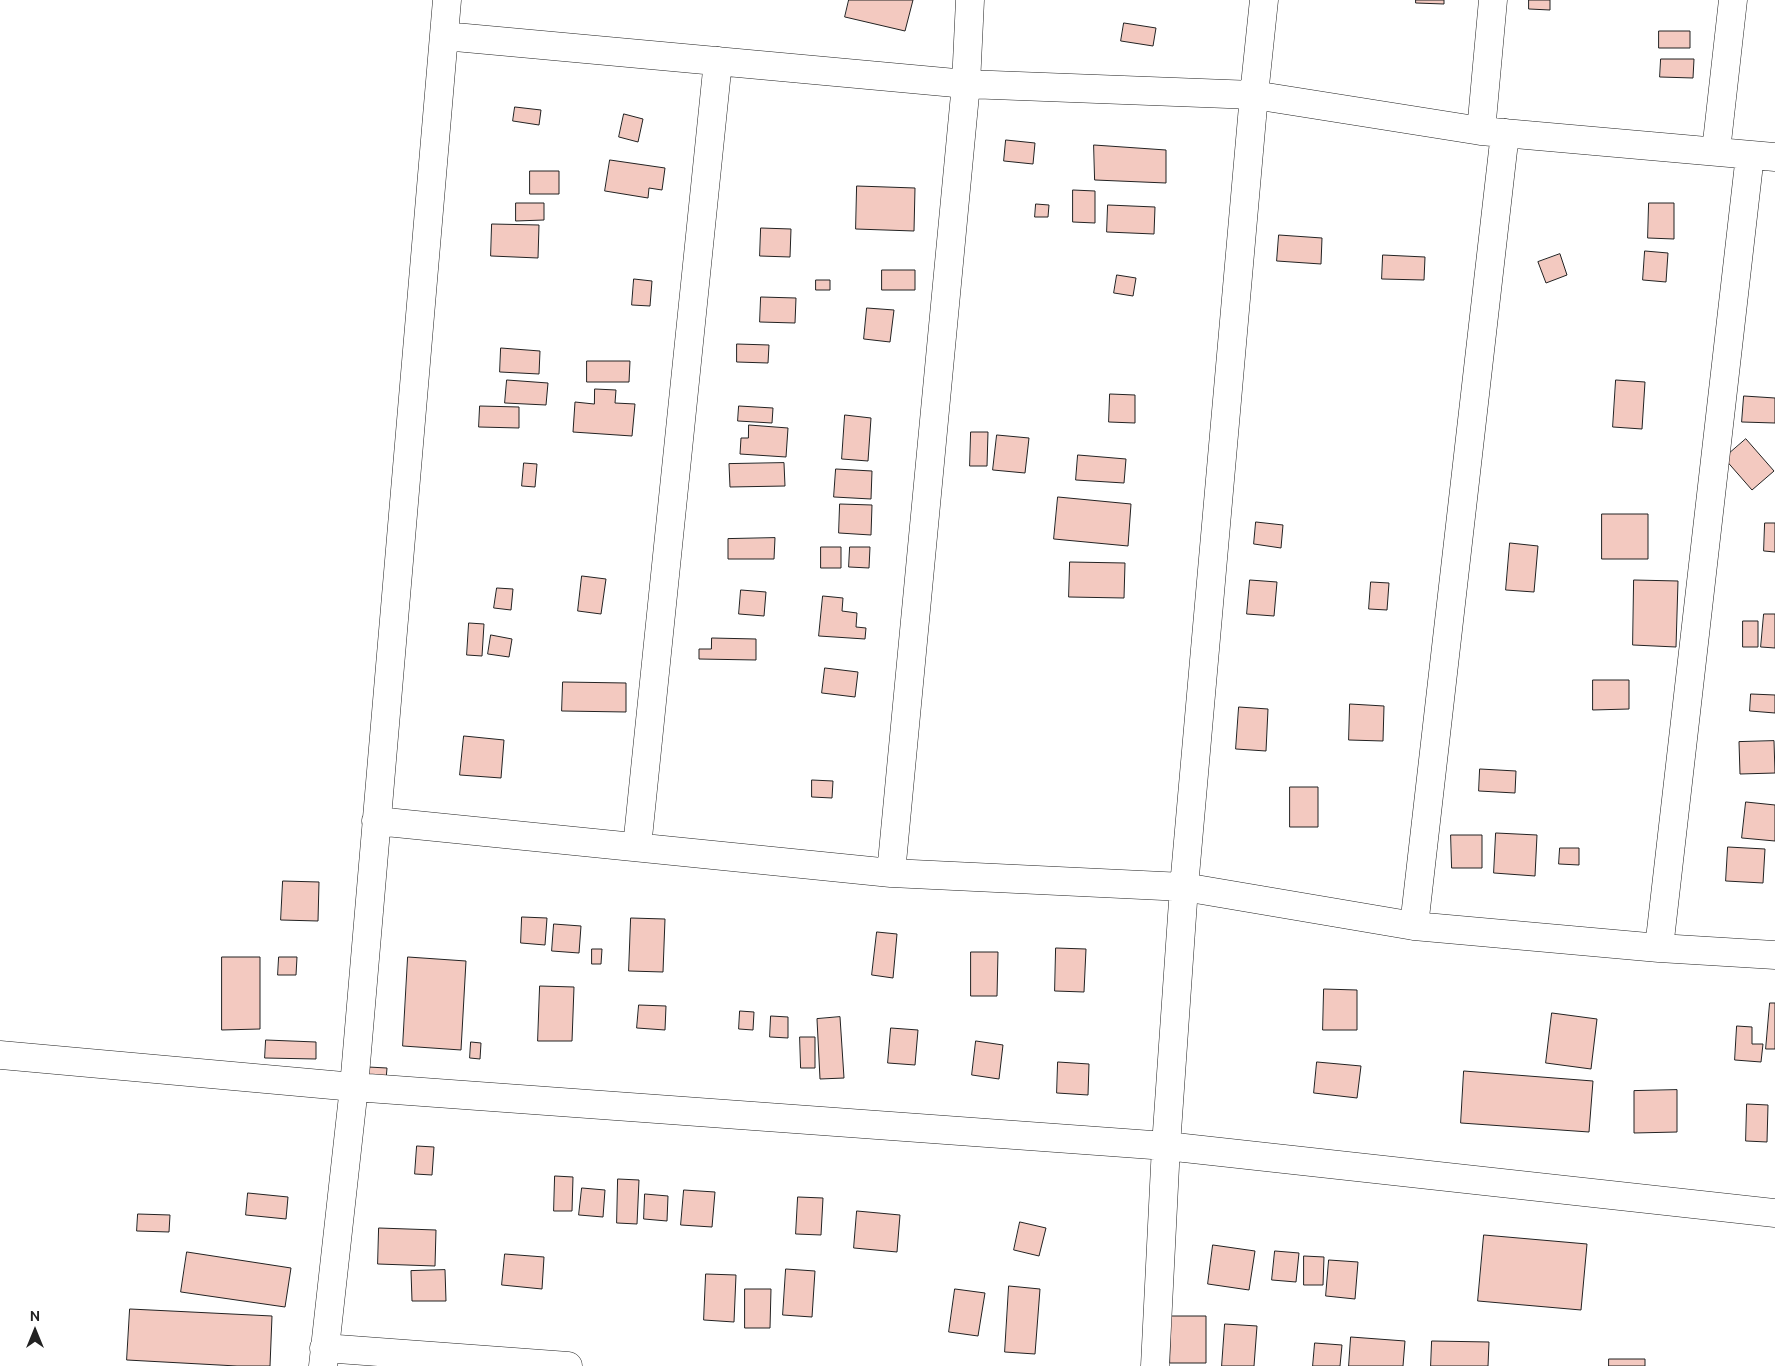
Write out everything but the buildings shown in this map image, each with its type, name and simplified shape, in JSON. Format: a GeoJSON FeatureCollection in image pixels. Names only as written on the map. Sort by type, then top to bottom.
{"type":"FeatureCollection","features":[{"type":"Feature","properties":{"kind":"street"},"geometry":{"type":"LineString","coordinates":[[447,0],[354,1087],[324,1357],[568,1366]]}},
{"type":"Feature","properties":{"kind":"street"},"geometry":{"type":"LineString","coordinates":[[891,873],[966,84],[970,0]]}},
{"type":"Feature","properties":{"kind":"street"},"geometry":{"type":"LineString","coordinates":[[1155,1366],[1166,1146],[1184,887],[1264,0]]}},
{"type":"Feature","properties":{"kind":"street"},"geometry":{"type":"LineString","coordinates":[[1414,926],[1493,132],[1493,0]]}},
{"type":"Feature","properties":{"kind":"street"},"geometry":{"type":"LineString","coordinates":[[1716,151],[1733,0]]}},
{"type":"Feature","properties":{"kind":"street"},"geometry":{"type":"LineString","coordinates":[[444,36],[966,84],[1254,96],[1493,132],[1762,156],[1659,948]]}},
{"type":"Feature","properties":{"kind":"street"},"geometry":{"type":"LineString","coordinates":[[636,847],[718,61]]}},
{"type":"Feature","properties":{"kind":"street"},"geometry":{"type":"LineString","coordinates":[[376,821],[891,873],[1184,887],[1414,926],[1659,948],[1775,955]]}},
{"type":"Feature","properties":{"kind":"street"},"geometry":{"type":"LineString","coordinates":[[0,1055],[354,1087],[1166,1146],[1775,1213]]}}]}
